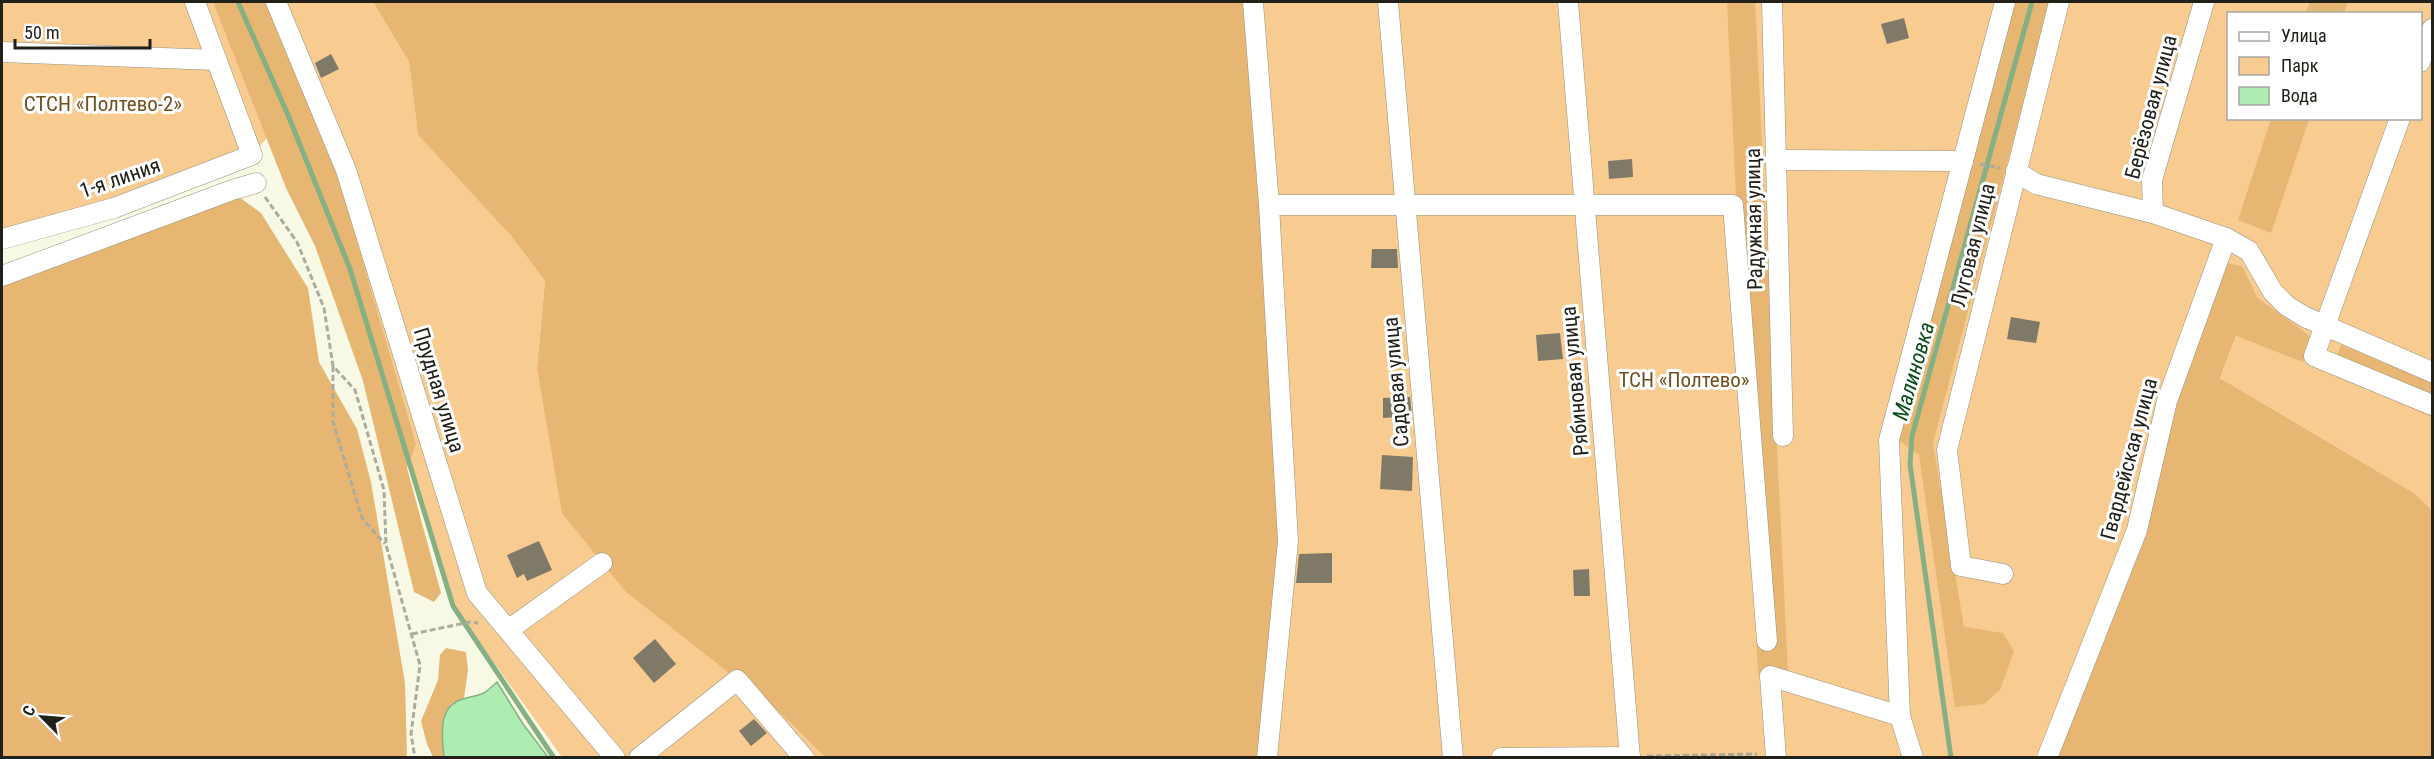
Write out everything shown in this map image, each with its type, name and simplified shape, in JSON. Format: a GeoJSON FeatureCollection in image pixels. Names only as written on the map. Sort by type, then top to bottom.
{"type":"FeatureCollection","features":[{"type":"Feature","properties":{"kind":"street"},"geometry":{"type":"LineString","coordinates":[[2,52],[216,60],[195,2]]}},
{"type":"Feature","properties":{"kind":"street","name":"Прудная улица"},"geometry":{"type":"LineString","coordinates":[[276,2],[346,170],[477,593],[615,758]]}},
{"type":"Feature","properties":{"kind":"street"},"geometry":{"type":"LineString","coordinates":[[1253,2],[1269,205],[1288,541],[1266,758]]}},
{"type":"Feature","properties":{"kind":"street","name":"Садовая улица"},"geometry":{"type":"LineString","coordinates":[[1388,2],[1453,758]]}},
{"type":"Feature","properties":{"kind":"street","name":"Рябиновая улица"},"geometry":{"type":"LineString","coordinates":[[1568,2],[1630,757]]}},
{"type":"Feature","properties":{"kind":"street","name":"Радужная улица"},"geometry":{"type":"LineString","coordinates":[[1772,2],[1783,436]]}},
{"type":"Feature","properties":{"kind":"street"},"geometry":{"type":"LineString","coordinates":[[1913,758],[1900,716],[1888,440],[2005,2]]}},
{"type":"Feature","properties":{"kind":"street","name":"Луговая улица"},"geometry":{"type":"LineString","coordinates":[[2003,574],[1961,566],[1947,450],[2059,2]]}},
{"type":"Feature","properties":{"kind":"street","name":"Берёзовая улица"},"geometry":{"type":"LineString","coordinates":[[2153,213],[2152,180],[2204,2]]}},
{"type":"Feature","properties":{"kind":"street"},"geometry":{"type":"LineString","coordinates":[[2422,59],[2433,29]]}},
{"type":"Feature","properties":{"kind":"street","name":"1-я линия"},"geometry":{"type":"LineString","coordinates":[[2,239],[114,208],[252,155],[216,60]]}},
{"type":"Feature","properties":{"kind":"street"},"geometry":{"type":"LineString","coordinates":[[2399,120],[2314,356],[2433,405]]}},
{"type":"Feature","properties":{"kind":"street"},"geometry":{"type":"LineString","coordinates":[[1776,160],[1963,161]]}},
{"type":"Feature","properties":{"kind":"street"},"geometry":{"type":"LineString","coordinates":[[2016,171],[2036,184],[2153,213],[2226,238],[2249,251],[2273,292],[2287,306],[2324,327],[2433,372]]}},
{"type":"Feature","properties":{"kind":"street"},"geometry":{"type":"LineString","coordinates":[[2,276],[256,183]]}},
{"type":"Feature","properties":{"kind":"street"},"geometry":{"type":"LineString","coordinates":[[1269,205],[1733,205],[1767,640]]}},
{"type":"Feature","properties":{"kind":"street","name":"Гвардейская улица"},"geometry":{"type":"LineString","coordinates":[[2047,758],[2137,530],[2167,400],[2226,238]]}},
{"type":"Feature","properties":{"kind":"street"},"geometry":{"type":"LineString","coordinates":[[508,630],[602,563]]}},
{"type":"Feature","properties":{"kind":"street"},"geometry":{"type":"LineString","coordinates":[[1776,756],[1770,676],[1900,716]]}},
{"type":"Feature","properties":{"kind":"street"},"geometry":{"type":"LineString","coordinates":[[639,758],[737,680],[804,758]]}},
{"type":"Feature","properties":{"kind":"street"},"geometry":{"type":"LineString","coordinates":[[1501,758],[1630,757]]}},
{"type":"Feature","properties":{"kind":"path"},"geometry":{"type":"LineString","coordinates":[[1963,161],[2016,171]]}},
{"type":"Feature","properties":{"kind":"path"},"geometry":{"type":"LineString","coordinates":[[256,183],[297,242],[324,308],[333,366],[333,422],[362,518],[386,545]]}},
{"type":"Feature","properties":{"kind":"path"},"geometry":{"type":"LineString","coordinates":[[333,366],[355,390],[384,490],[386,545],[420,665],[411,734],[415,758]]}},
{"type":"Feature","properties":{"kind":"path"},"geometry":{"type":"LineString","coordinates":[[412,634],[470,622]]}},
{"type":"Feature","properties":{"kind":"path"},"geometry":{"type":"LineString","coordinates":[[1630,757],[1776,756]]}},
{"type":"Feature","properties":{"kind":"green space","name":"СТСН «Полтево-2»"},"geometry":{"type":"Polygon","coordinates":[[[2,2],[373,2],[409,62],[418,135],[511,236],[545,281],[537,368],[780,713],[825,757],[562,757],[453,606],[350,269],[287,115],[252,155],[2,239],[2,2]]]}},
{"type":"Feature","properties":{"kind":"green space","name":"ТСН «Полтево»"},"geometry":{"type":"Polygon","coordinates":[[[1249,2],[2432,2],[2432,510],[2414,493],[2220,378],[2236,336],[2303,361],[2314,339],[2257,297],[2243,267],[2047,757],[1266,757],[1249,2]]]}},
{"type":"Feature","properties":{"kind":"shaded area"},"geometry":{"type":"Polygon","coordinates":[[[213,2],[266,2],[338,177],[416,444],[407,468],[441,593],[434,602],[414,592],[363,381],[315,246],[286,188],[213,2]]]}},
{"type":"Feature","properties":{"kind":"shaded area"},"geometry":{"type":"Polygon","coordinates":[[[373,2],[1249,2],[1280,435],[1279,627],[1266,757],[825,757],[780,713],[625,591],[562,513],[537,368],[545,281],[511,236],[418,135],[409,62],[373,2]]]}},
{"type":"Feature","properties":{"kind":"shaded area"},"geometry":{"type":"Polygon","coordinates":[[[1727,2],[1755,2],[1788,673],[1758,675],[1727,2]]]}},
{"type":"Feature","properties":{"kind":"shaded area"},"geometry":{"type":"Polygon","coordinates":[[[2012,2],[2050,2],[1933,443],[1964,627],[2003,633],[2014,651],[2000,690],[1984,704],[1955,707],[1919,455],[1894,437],[2012,2]]]}},
{"type":"Feature","properties":{"kind":"shaded area"},"geometry":{"type":"Polygon","coordinates":[[[2310,2],[2348,2],[2344,12],[2306,12],[2310,2]]]}},
{"type":"Feature","properties":{"kind":"shaded area"},"geometry":{"type":"Polygon","coordinates":[[[2271,120],[2309,120],[2271,233],[2238,220],[2271,120]]]}},
{"type":"Feature","properties":{"kind":"shaded area"},"geometry":{"type":"Polygon","coordinates":[[[239,197],[261,213],[308,288],[319,362],[357,429],[371,482],[405,683],[407,757],[2,758],[2,283],[239,197]]]}},
{"type":"Feature","properties":{"kind":"shaded area"},"geometry":{"type":"Polygon","coordinates":[[[2224,262],[2243,267],[2257,297],[2314,339],[2303,362],[2236,336],[2220,378],[2414,493],[2432,510],[2432,757],[2047,758],[2137,530],[2167,401],[2224,262]]]}},
{"type":"Feature","properties":{"kind":"shaded area"},"geometry":{"type":"Polygon","coordinates":[[[2341,345],[2432,383],[2432,417],[2331,373],[2341,345]]]}},
{"type":"Feature","properties":{"kind":"shaded area"},"geometry":{"type":"Polygon","coordinates":[[[446,648],[466,652],[468,670],[464,698],[451,704],[443,718],[444,757],[433,757],[421,721],[438,680],[440,655],[446,648]]]}},
{"type":"Feature","properties":{"kind":"water"},"geometry":{"type":"Polygon","coordinates":[[[497,682],[523,724],[548,757],[444,757],[442,731],[449,708],[463,699],[484,693],[497,682]]]}},
{"type":"Feature","properties":{"kind":"building"},"geometry":{"type":"Polygon","coordinates":[[[1904,18],[1909,38],[1887,44],[1881,24],[1904,18]]]}},
{"type":"Feature","properties":{"kind":"building"},"geometry":{"type":"Polygon","coordinates":[[[331,54],[339,69],[321,78],[315,63],[331,54]]]}},
{"type":"Feature","properties":{"kind":"building"},"geometry":{"type":"Polygon","coordinates":[[[1632,159],[1633,177],[1609,179],[1608,161],[1632,159]]]}},
{"type":"Feature","properties":{"kind":"building"},"geometry":{"type":"Polygon","coordinates":[[[1372,249],[1397,249],[1398,268],[1371,268],[1372,249]]]}},
{"type":"Feature","properties":{"kind":"building"},"geometry":{"type":"Polygon","coordinates":[[[2011,317],[2040,322],[2036,343],[2007,339],[2011,317]]]}},
{"type":"Feature","properties":{"kind":"building"},"geometry":{"type":"Polygon","coordinates":[[[1560,333],[1563,359],[1538,361],[1536,335],[1560,333]]]}},
{"type":"Feature","properties":{"kind":"building"},"geometry":{"type":"Polygon","coordinates":[[[1410,397],[1412,416],[1383,418],[1383,398],[1410,397]]]}},
{"type":"Feature","properties":{"kind":"building"},"geometry":{"type":"Polygon","coordinates":[[[1382,455],[1413,457],[1412,491],[1380,489],[1382,455]]]}},
{"type":"Feature","properties":{"kind":"building"},"geometry":{"type":"Polygon","coordinates":[[[539,541],[552,570],[527,581],[524,574],[517,578],[507,555],[539,541]]]}},
{"type":"Feature","properties":{"kind":"building"},"geometry":{"type":"Polygon","coordinates":[[[1332,553],[1332,583],[1296,583],[1299,554],[1332,553]]]}},
{"type":"Feature","properties":{"kind":"building"},"geometry":{"type":"Polygon","coordinates":[[[1589,569],[1590,596],[1574,596],[1573,570],[1589,569]]]}},
{"type":"Feature","properties":{"kind":"building"},"geometry":{"type":"Polygon","coordinates":[[[655,639],[676,664],[654,683],[633,658],[655,639]]]}},
{"type":"Feature","properties":{"kind":"building"},"geometry":{"type":"Polygon","coordinates":[[[754,719],[767,733],[751,746],[739,731],[754,719]]]}},
{"type":"Feature","properties":{"kind":"waterway"},"geometry":{"type":"LineString","coordinates":[[238,2],[288,115],[350,269],[453,606],[554,758]]}},
{"type":"Feature","properties":{"kind":"waterway","name":"Малиновка"},"geometry":{"type":"LineString","coordinates":[[1951,758],[1910,464],[1912,436],[2032,2]]}}]}
